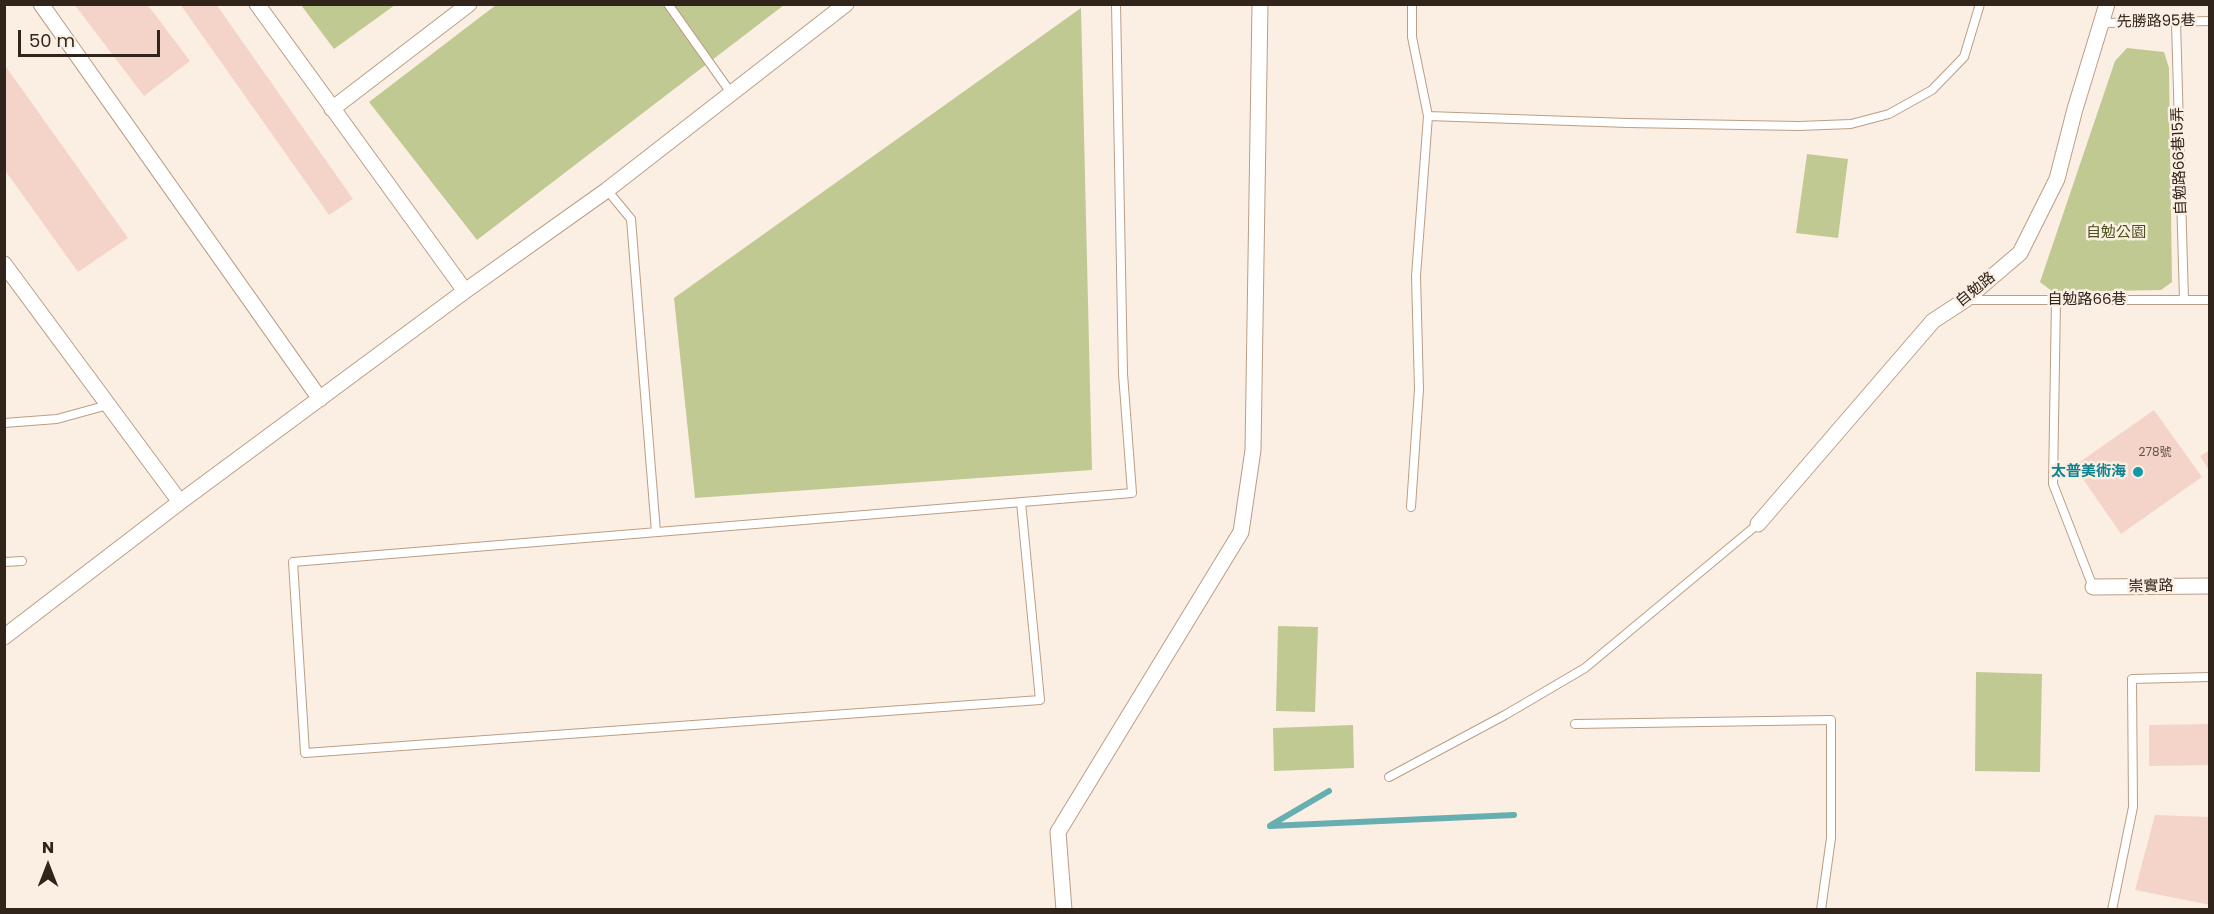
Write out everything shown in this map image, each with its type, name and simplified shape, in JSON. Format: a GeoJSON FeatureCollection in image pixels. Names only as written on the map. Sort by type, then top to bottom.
{"type":"FeatureCollection","features":[{"type":"Feature","properties":{"kind":"street"},"geometry":{"type":"LineString","coordinates":[[41,4],[320,399]]}},
{"type":"Feature","properties":{"kind":"street"},"geometry":{"type":"LineString","coordinates":[[256,4],[465,291]]}},
{"type":"Feature","properties":{"kind":"street"},"geometry":{"type":"LineString","coordinates":[[332,109],[469,4]]}},
{"type":"Feature","properties":{"kind":"street"},"geometry":{"type":"LineString","coordinates":[[4,637],[180,502],[465,291],[607,190],[846,4]]}},
{"type":"Feature","properties":{"kind":"street"},"geometry":{"type":"LineString","coordinates":[[1064,909],[1058,832],[1241,532],[1253,450],[1260,4]]}},
{"type":"Feature","properties":{"kind":"street","name":"自勉路"},"geometry":{"type":"LineString","coordinates":[[1758,524],[1933,321],[1965,300],[2020,253],[2057,179],[2075,109],[2107,4]]}},
{"type":"Feature","properties":{"kind":"street"},"geometry":{"type":"LineString","coordinates":[[4,264],[180,502]]}},
{"type":"Feature","properties":{"kind":"street","name":"崇實路"},"geometry":{"type":"LineString","coordinates":[[2093,587],[2210,586]]}},
{"type":"Feature","properties":{"kind":"lane"},"geometry":{"type":"LineString","coordinates":[[668,4],[732,94]]}},
{"type":"Feature","properties":{"kind":"lane"},"geometry":{"type":"LineString","coordinates":[[1021,502],[1040,700],[305,753],[293,562],[656,532],[1021,502],[1131,493],[1123,374],[1116,4]]}},
{"type":"Feature","properties":{"kind":"lane"},"geometry":{"type":"LineString","coordinates":[[1411,507],[1419,389],[1416,276],[1428,116],[1412,37],[1412,4]]}},
{"type":"Feature","properties":{"kind":"lane"},"geometry":{"type":"LineString","coordinates":[[1428,116],[1798,126],[1851,124],[1889,114],[1932,90],[1964,57],[1980,4]]}},
{"type":"Feature","properties":{"kind":"lane","name":"先勝路95巷"},"geometry":{"type":"LineString","coordinates":[[2103,23],[2210,21]]}},
{"type":"Feature","properties":{"kind":"lane","name":"自勉路66巷15弄"},"geometry":{"type":"LineString","coordinates":[[2176,22],[2184,300]]}},
{"type":"Feature","properties":{"kind":"lane"},"geometry":{"type":"LineString","coordinates":[[607,190],[631,219],[656,532]]}},
{"type":"Feature","properties":{"kind":"lane","name":"自勉路66巷"},"geometry":{"type":"LineString","coordinates":[[1965,300],[2210,300]]}},
{"type":"Feature","properties":{"kind":"lane"},"geometry":{"type":"LineString","coordinates":[[2056,300],[2053,484],[2093,587]]}},
{"type":"Feature","properties":{"kind":"lane"},"geometry":{"type":"LineString","coordinates":[[4,423],[57,419],[108,405]]}},
{"type":"Feature","properties":{"kind":"lane"},"geometry":{"type":"LineString","coordinates":[[1389,777],[1505,715],[1585,668],[1758,524]]}},
{"type":"Feature","properties":{"kind":"lane"},"geometry":{"type":"LineString","coordinates":[[4,562],[22,561]]}},
{"type":"Feature","properties":{"kind":"lane"},"geometry":{"type":"LineString","coordinates":[[2112,909],[2133,807],[2132,679],[2210,677]]}},
{"type":"Feature","properties":{"kind":"lane"},"geometry":{"type":"LineString","coordinates":[[1575,724],[1831,720],[1831,838],[1821,909]]}},
{"type":"Feature","properties":{"kind":"green space"},"geometry":{"type":"Polygon","coordinates":[[[301,5],[395,5],[334,49],[301,5]]]}},
{"type":"Feature","properties":{"kind":"green space"},"geometry":{"type":"Polygon","coordinates":[[[496,5],[784,5],[477,240],[369,102],[496,5]]]}},
{"type":"Feature","properties":{"kind":"green space"},"geometry":{"type":"Polygon","coordinates":[[[1081,8],[1092,470],[695,498],[674,298],[1081,8]]]}},
{"type":"Feature","properties":{"kind":"green space","name":"自勉公園"},"geometry":{"type":"Polygon","coordinates":[[[2127,48],[2164,52],[2169,68],[2172,282],[2161,290],[2053,292],[2040,282],[2115,61],[2127,48]]]}},
{"type":"Feature","properties":{"kind":"green space"},"geometry":{"type":"Polygon","coordinates":[[[1807,154],[1848,159],[1838,238],[1796,233],[1807,154]]]}},
{"type":"Feature","properties":{"kind":"green space"},"geometry":{"type":"Polygon","coordinates":[[[1278,626],[1318,627],[1315,712],[1276,711],[1278,626]]]}},
{"type":"Feature","properties":{"kind":"green space"},"geometry":{"type":"Polygon","coordinates":[[[1976,672],[2042,674],[2040,772],[1975,771],[1976,672]]]}},
{"type":"Feature","properties":{"kind":"green space"},"geometry":{"type":"Polygon","coordinates":[[[1353,725],[1354,768],[1274,771],[1273,728],[1353,725]]]}},
{"type":"Feature","properties":{"kind":"building"},"geometry":{"type":"Polygon","coordinates":[[[74,4],[147,4],[190,61],[144,96],[74,4]]]}},
{"type":"Feature","properties":{"kind":"building"},"geometry":{"type":"Polygon","coordinates":[[[180,4],[216,4],[353,199],[329,215],[180,4]]]}},
{"type":"Feature","properties":{"kind":"building"},"geometry":{"type":"Polygon","coordinates":[[[4,64],[128,238],[78,272],[4,169],[4,64]]]}},
{"type":"Feature","properties":{"kind":"building","name":"太普美術海"},"geometry":{"type":"Polygon","coordinates":[[[2154,410],[2202,477],[2121,534],[2074,466],[2154,410]]]}},
{"type":"Feature","properties":{"kind":"building"},"geometry":{"type":"Polygon","coordinates":[[[2210,450],[2210,472],[2200,456],[2210,450]]]}},
{"type":"Feature","properties":{"kind":"building"},"geometry":{"type":"Polygon","coordinates":[[[2210,724],[2210,765],[2149,766],[2149,725],[2210,724]]]}},
{"type":"Feature","properties":{"kind":"building"},"geometry":{"type":"Polygon","coordinates":[[[2155,815],[2210,817],[2210,905],[2135,890],[2155,815]]]}},
{"type":"Feature","properties":{"kind":"waterway"},"geometry":{"type":"LineString","coordinates":[[1271,825],[1329,791]]}},
{"type":"Feature","properties":{"kind":"waterway"},"geometry":{"type":"LineString","coordinates":[[1270,826],[1514,815]]}},
{"type":"Feature","properties":{"kind":"place","name":"太普美術海"},"geometry":{"type":"Point","coordinates":[2138,472]}}]}
